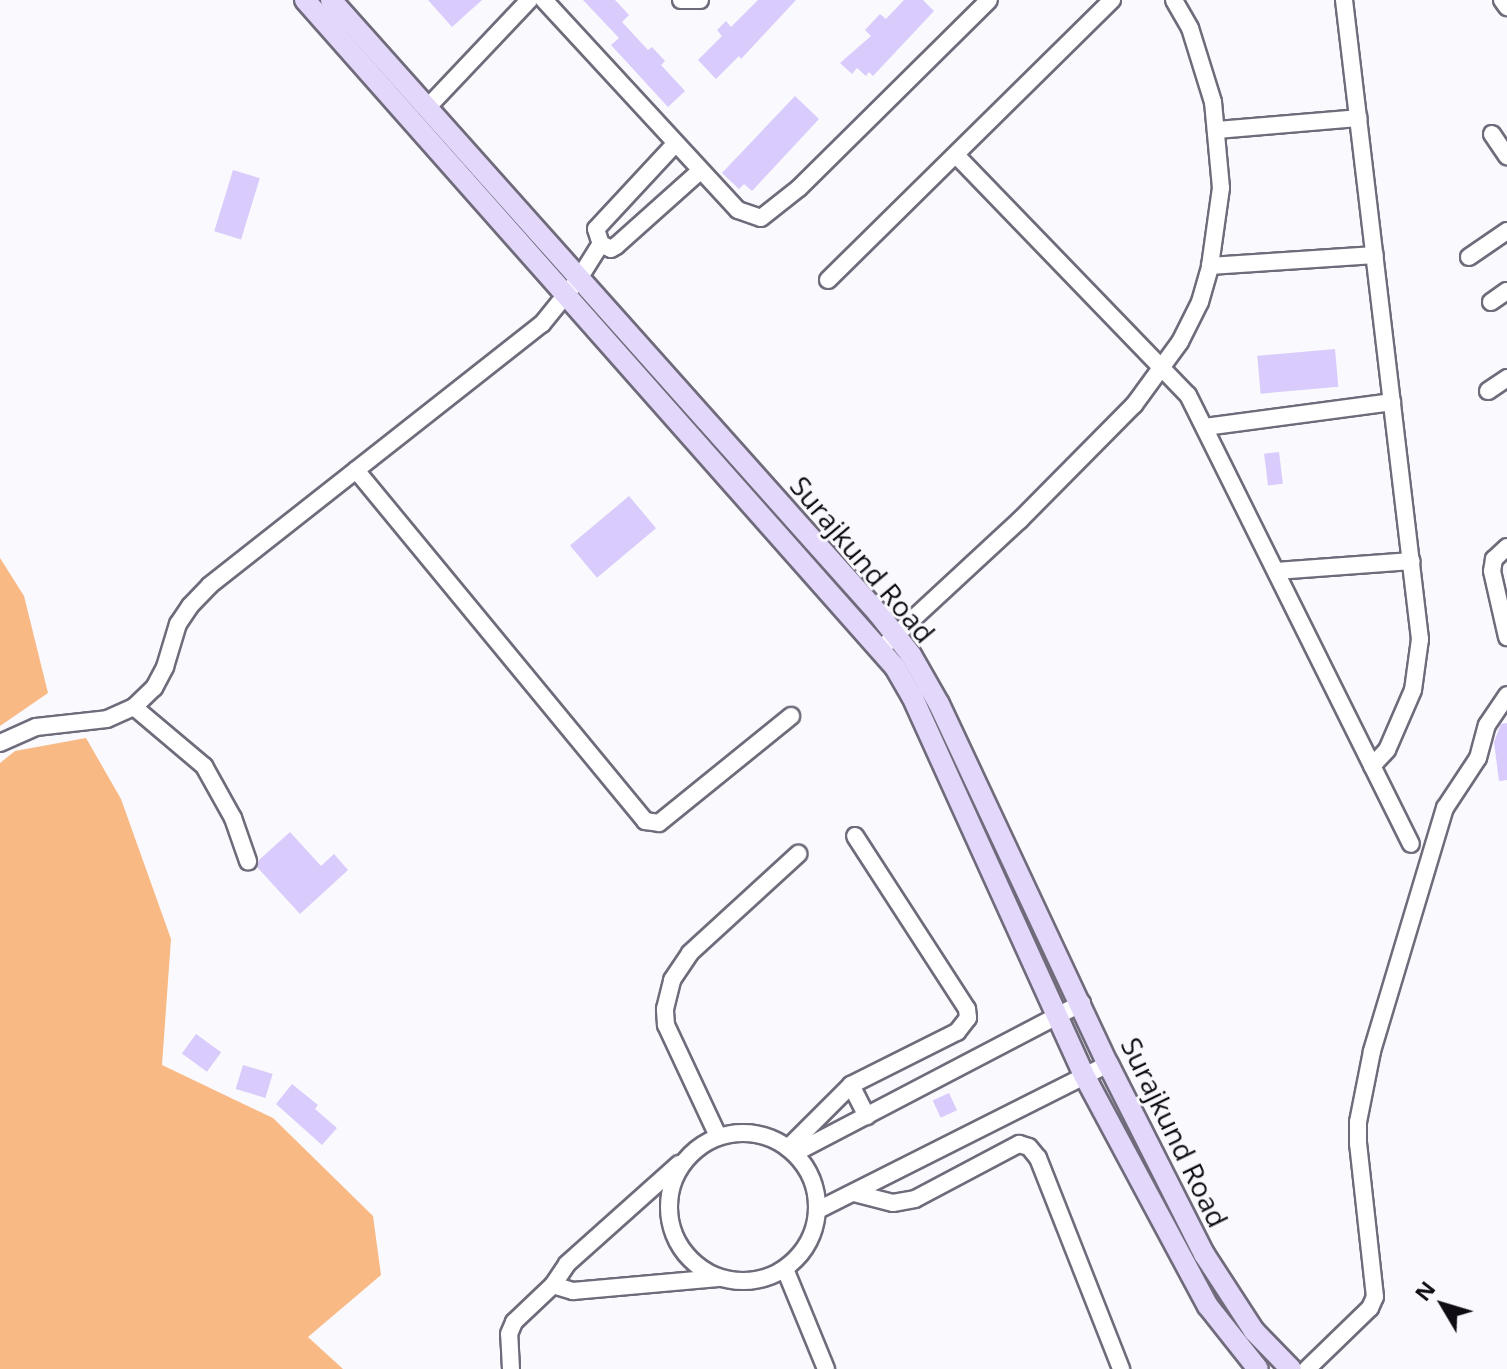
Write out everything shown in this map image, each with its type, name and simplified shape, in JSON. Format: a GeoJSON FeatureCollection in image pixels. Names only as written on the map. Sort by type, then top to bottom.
{"type":"FeatureCollection","features":[{"type":"Feature","properties":{"kind":"main road","name":"Surajkund Road"},"geometry":{"type":"LineString","coordinates":[[305,0],[397,89],[427,108],[896,635],[939,704],[1108,1064],[1219,1279],[1254,1331],[1291,1369]]}},
{"type":"Feature","properties":{"kind":"main road","name":"Surajkund Road"},"geometry":{"type":"LineString","coordinates":[[331,0],[397,89],[566,294],[881,650],[912,696],[1084,1075],[1208,1306],[1258,1369]]}},
{"type":"Feature","properties":{"kind":"street"},"geometry":{"type":"LineString","coordinates":[[427,108],[529,0]]}},
{"type":"Feature","properties":{"kind":"street"},"geometry":{"type":"LineString","coordinates":[[544,0],[738,210],[761,218],[789,197],[989,0]]}},
{"type":"Feature","properties":{"kind":"street"},"geometry":{"type":"LineString","coordinates":[[681,0],[700,0]]}},
{"type":"Feature","properties":{"kind":"street"},"geometry":{"type":"LineString","coordinates":[[828,280],[1112,0]]}},
{"type":"Feature","properties":{"kind":"street"},"geometry":{"type":"LineString","coordinates":[[881,650],[1134,405],[1164,367],[1200,302],[1210,266],[1221,188],[1213,102],[1190,28],[1175,0]]}},
{"type":"Feature","properties":{"kind":"street"},"geometry":{"type":"LineString","coordinates":[[1344,0],[1412,561],[1419,659],[1396,732],[1372,766]]}},
{"type":"Feature","properties":{"kind":"street"},"geometry":{"type":"LineString","coordinates":[[1502,0],[1507,7]]}},
{"type":"Feature","properties":{"kind":"street"},"geometry":{"type":"LineString","coordinates":[[1216,130],[1358,118]]}},
{"type":"Feature","properties":{"kind":"street"},"geometry":{"type":"LineString","coordinates":[[1492,134],[1507,156]]}},
{"type":"Feature","properties":{"kind":"street"},"geometry":{"type":"LineString","coordinates":[[675,144],[596,229],[601,244],[611,249],[616,246],[700,171]]}},
{"type":"Feature","properties":{"kind":"street"},"geometry":{"type":"LineString","coordinates":[[956,155],[1188,395],[1411,844]]}},
{"type":"Feature","properties":{"kind":"street"},"geometry":{"type":"LineString","coordinates":[[1469,257],[1507,231]]}},
{"type":"Feature","properties":{"kind":"street"},"geometry":{"type":"LineString","coordinates":[[0,743],[36,727],[107,719],[134,707],[154,688],[165,667],[178,624],[210,585],[542,324],[580,277],[601,244]]}},
{"type":"Feature","properties":{"kind":"street"},"geometry":{"type":"LineString","coordinates":[[1210,266],[1375,255]]}},
{"type":"Feature","properties":{"kind":"street"},"geometry":{"type":"LineString","coordinates":[[1491,302],[1507,291]]}},
{"type":"Feature","properties":{"kind":"street"},"geometry":{"type":"LineString","coordinates":[[1488,391],[1507,378]]}},
{"type":"Feature","properties":{"kind":"street"},"geometry":{"type":"LineString","coordinates":[[1205,427],[1392,402]]}},
{"type":"Feature","properties":{"kind":"street"},"geometry":{"type":"LineString","coordinates":[[356,470],[645,821],[659,823],[791,716]]}},
{"type":"Feature","properties":{"kind":"street"},"geometry":{"type":"LineString","coordinates":[[1507,547],[1494,559],[1492,571],[1507,637]]}},
{"type":"Feature","properties":{"kind":"street"},"geometry":{"type":"LineString","coordinates":[[1276,571],[1412,561]]}},
{"type":"Feature","properties":{"kind":"street"},"geometry":{"type":"LineString","coordinates":[[1307,1369],[1370,1308],[1375,1297],[1358,1144],[1358,1122],[1372,1051],[1445,808],[1478,758],[1487,725],[1507,695]]}},
{"type":"Feature","properties":{"kind":"street"},"geometry":{"type":"LineString","coordinates":[[134,707],[204,766],[233,818],[248,861]]}},
{"type":"Feature","properties":{"kind":"street"},"geometry":{"type":"LineString","coordinates":[[792,1151],[851,1085],[957,1032],[968,1018],[967,1009],[855,836]]}},
{"type":"Feature","properties":{"kind":"street"},"geometry":{"type":"LineString","coordinates":[[718,1136],[666,1025],[665,1009],[672,980],[690,953],[798,854]]}},
{"type":"Feature","properties":{"kind":"street"},"geometry":{"type":"LineString","coordinates":[[792,1151],[867,1116],[1082,1003]]}},
{"type":"Feature","properties":{"kind":"street"},"geometry":{"type":"LineString","coordinates":[[818,1210],[1108,1064]]}},
{"type":"Feature","properties":{"kind":"street"},"geometry":{"type":"LineString","coordinates":[[851,1085],[867,1116]]}},
{"type":"Feature","properties":{"kind":"street"},"geometry":{"type":"LineString","coordinates":[[511,1369],[510,1329],[553,1285],[567,1264],[694,1150],[718,1136],[746,1132],[773,1138],[792,1151],[813,1179],[818,1210],[808,1244],[785,1269],[753,1281],[718,1278],[573,1291],[553,1285]]}},
{"type":"Feature","properties":{"kind":"street"},"geometry":{"type":"LineString","coordinates":[[854,1193],[893,1203],[915,1199],[1019,1144],[1029,1147],[1038,1158],[1121,1369]]}},
{"type":"Feature","properties":{"kind":"street"},"geometry":{"type":"LineString","coordinates":[[694,1150],[675,1175],[668,1206],[674,1236],[692,1262],[718,1278]]}},
{"type":"Feature","properties":{"kind":"street"},"geometry":{"type":"LineString","coordinates":[[785,1269],[826,1369]]}},
{"type":"Feature","properties":{"kind":"shaded area"},"geometry":{"type":"Polygon","coordinates":[[[0,558],[24,596],[48,693],[0,726],[0,558]]]}},
{"type":"Feature","properties":{"kind":"shaded area"},"geometry":{"type":"Polygon","coordinates":[[[86,738],[121,799],[171,939],[162,1065],[273,1118],[373,1216],[381,1275],[308,1337],[343,1369],[0,1369],[0,763],[15,751],[86,738]]]}},
{"type":"Feature","properties":{"kind":"building"},"geometry":{"type":"Polygon","coordinates":[[[428,0],[482,0],[452,27],[428,0]]]}},
{"type":"Feature","properties":{"kind":"building"},"geometry":{"type":"Polygon","coordinates":[[[583,0],[615,0],[629,15],[622,22],[648,50],[652,47],[665,61],[661,65],[685,91],[668,107],[611,45],[619,38],[583,0]]]}},
{"type":"Feature","properties":{"kind":"building"},"geometry":{"type":"Polygon","coordinates":[[[758,0],[796,0],[741,59],[739,56],[716,79],[698,60],[722,36],[717,30],[726,21],[731,27],[758,0]]]}},
{"type":"Feature","properties":{"kind":"building"},"geometry":{"type":"Polygon","coordinates":[[[904,0],[923,0],[934,11],[873,76],[869,72],[866,76],[857,68],[852,74],[840,63],[871,36],[865,30],[880,14],[886,19],[904,0]]]}},
{"type":"Feature","properties":{"kind":"building"},"geometry":{"type":"Polygon","coordinates":[[[795,96],[819,119],[752,191],[744,184],[739,189],[722,173],[795,96]]]}},
{"type":"Feature","properties":{"kind":"building"},"geometry":{"type":"Polygon","coordinates":[[[233,170],[260,178],[241,239],[214,231],[233,170]]]}},
{"type":"Feature","properties":{"kind":"building"},"geometry":{"type":"Polygon","coordinates":[[[1335,349],[1338,387],[1261,394],[1257,356],[1335,349]]]}},
{"type":"Feature","properties":{"kind":"building"},"geometry":{"type":"Polygon","coordinates":[[[1279,452],[1283,484],[1268,486],[1264,454],[1279,452]]]}},
{"type":"Feature","properties":{"kind":"building"},"geometry":{"type":"Polygon","coordinates":[[[629,496],[656,528],[597,578],[570,545],[629,496]]]}},
{"type":"Feature","properties":{"kind":"building"},"geometry":{"type":"Polygon","coordinates":[[[1507,723],[1507,780],[1499,781],[1494,742],[1501,724],[1507,723]]]}},
{"type":"Feature","properties":{"kind":"building"},"geometry":{"type":"Polygon","coordinates":[[[290,832],[321,866],[334,854],[348,870],[300,914],[257,867],[259,860],[290,832]]]}},
{"type":"Feature","properties":{"kind":"building"},"geometry":{"type":"Polygon","coordinates":[[[196,1034],[221,1052],[207,1072],[182,1053],[196,1034]]]}},
{"type":"Feature","properties":{"kind":"building"},"geometry":{"type":"Polygon","coordinates":[[[243,1065],[273,1074],[265,1098],[236,1089],[243,1065]]]}},
{"type":"Feature","properties":{"kind":"building"},"geometry":{"type":"Polygon","coordinates":[[[292,1084],[318,1105],[315,1109],[337,1128],[322,1145],[276,1104],[292,1084]]]}},
{"type":"Feature","properties":{"kind":"building"},"geometry":{"type":"Polygon","coordinates":[[[949,1093],[957,1110],[941,1118],[933,1101],[949,1093]]]}}]}
